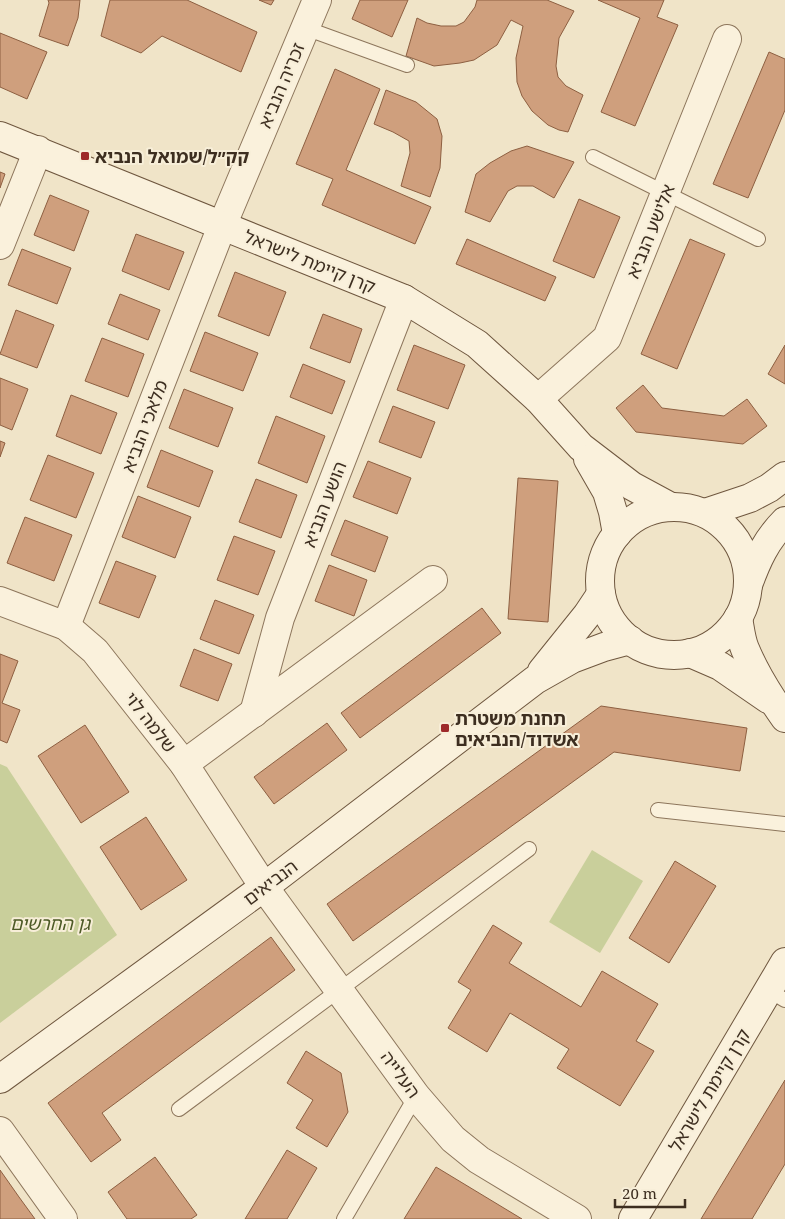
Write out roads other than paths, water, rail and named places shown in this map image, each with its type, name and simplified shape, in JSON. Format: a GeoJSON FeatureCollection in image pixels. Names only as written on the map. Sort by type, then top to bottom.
{"type":"FeatureCollection","features":[{"type":"Feature","properties":{"kind":"street","name":"זכריה הנביא"},"geometry":{"type":"LineString","coordinates":[[222,226],[317,0]]}},
{"type":"Feature","properties":{"kind":"street","name":"אלישע הנביא"},"geometry":{"type":"LineString","coordinates":[[538,399],[607,338],[727,39]]}},
{"type":"Feature","properties":{"kind":"street","name":"קרן קיימת לישראל"},"geometry":{"type":"LineString","coordinates":[[0,136],[404,298],[477,344],[538,399],[581,447],[632,486],[669,506]]}},
{"type":"Feature","properties":{"kind":"street"},"geometry":{"type":"LineString","coordinates":[[0,245],[38,150]]}},
{"type":"Feature","properties":{"kind":"street","name":"מלאכי הנביא"},"geometry":{"type":"LineString","coordinates":[[66,626],[222,226]]}},
{"type":"Feature","properties":{"kind":"street","name":"הושע הנביא"},"geometry":{"type":"LineString","coordinates":[[254,713],[280,618],[404,298]]}},
{"type":"Feature","properties":{"kind":"street","name":"קרן קיימת לישראל"},"geometry":{"type":"LineString","coordinates":[[581,447],[607,492],[617,534]]}},
{"type":"Feature","properties":{"kind":"street"},"geometry":{"type":"LineString","coordinates":[[705,513],[750,498],[769,488],[785,476]]}},
{"type":"Feature","properties":{"kind":"street"},"geometry":{"type":"LineString","coordinates":[[748,586],[747,568],[742,550],[733,535],[705,513],[669,506],[649,511],[632,520],[617,534],[608,547],[602,562],[600,578],[607,612],[617,628],[630,640],[649,650],[662,654],[690,653],[709,646],[726,634],[738,618],[745,602],[748,586],[757,560],[768,541],[785,521]]}},
{"type":"Feature","properties":{"kind":"street"},"geometry":{"type":"LineString","coordinates":[[184,764],[433,580]]}},
{"type":"Feature","properties":{"kind":"street","name":"הנביאים"},"geometry":{"type":"LineString","coordinates":[[534,680],[602,594]]}},
{"type":"Feature","properties":{"kind":"street","name":"שלמה לוי"},"geometry":{"type":"LineString","coordinates":[[0,601],[66,626],[95,651],[184,764],[264,886]]}},
{"type":"Feature","properties":{"kind":"street"},"geometry":{"type":"LineString","coordinates":[[738,618],[744,648],[780,711]]}},
{"type":"Feature","properties":{"kind":"street","name":"הנביאים"},"geometry":{"type":"LineString","coordinates":[[0,1079],[264,886],[534,680],[572,659],[630,640]]}},
{"type":"Feature","properties":{"kind":"street"},"geometry":{"type":"LineString","coordinates":[[690,653],[720,666],[780,711]]}},
{"type":"Feature","properties":{"kind":"street","name":"העלייה"},"geometry":{"type":"LineString","coordinates":[[264,886],[416,1096],[453,1139],[479,1160],[577,1219]]}},
{"type":"Feature","properties":{"kind":"street","name":"קרן קיימת לישראל"},"geometry":{"type":"LineString","coordinates":[[633,1219],[776,995],[785,962]]}},
{"type":"Feature","properties":{"kind":"street"},"geometry":{"type":"LineString","coordinates":[[0,1131],[63,1219]]}},
{"type":"Feature","properties":{"kind":"lane"},"geometry":{"type":"LineString","coordinates":[[305,28],[407,65]]}},
{"type":"Feature","properties":{"kind":"lane"},"geometry":{"type":"LineString","coordinates":[[593,157],[758,239]]}},
{"type":"Feature","properties":{"kind":"lane"},"geometry":{"type":"LineString","coordinates":[[658,810],[785,824]]}},
{"type":"Feature","properties":{"kind":"lane"},"geometry":{"type":"LineString","coordinates":[[179,1110],[528,849]]}},
{"type":"Feature","properties":{"kind":"lane"},"geometry":{"type":"LineString","coordinates":[[344,1219],[416,1096]]}},
{"type":"Feature","properties":{"kind":"place","name":"קק״ל/שמואל הנביא"},"geometry":{"type":"Point","coordinates":[85,156]}},
{"type":"Feature","properties":{"kind":"place","name":"תחנת משטרת אשדוד/הנביאים"},"geometry":{"type":"Point","coordinates":[445,728]}},
{"type":"Feature","properties":{"kind":"park label","name":"גן החרשים"},"geometry":{"type":"Point","coordinates":[50,923]}}]}
